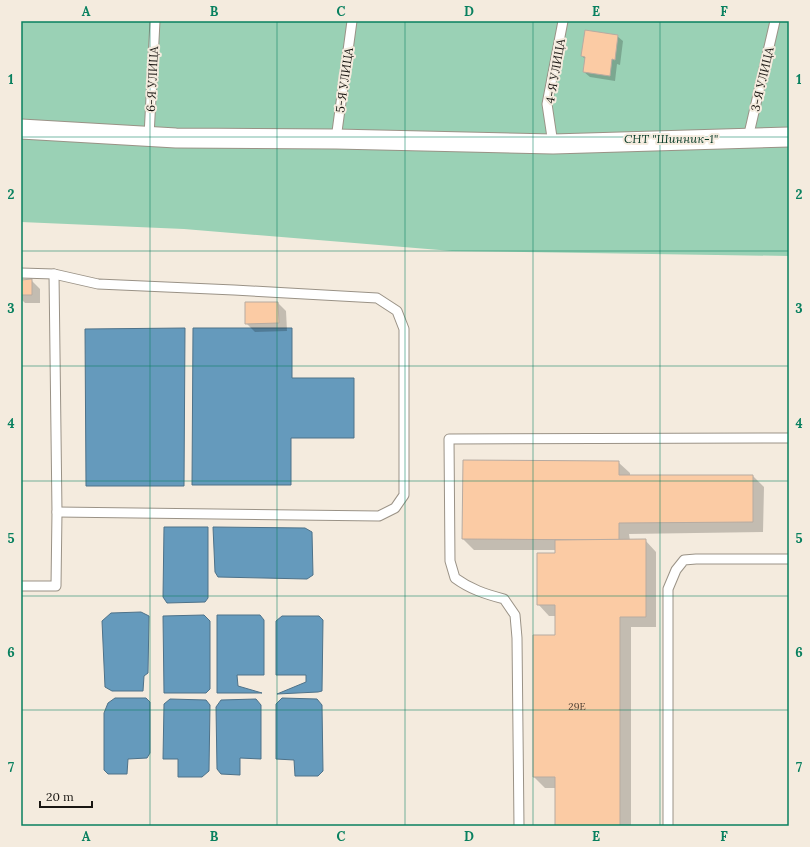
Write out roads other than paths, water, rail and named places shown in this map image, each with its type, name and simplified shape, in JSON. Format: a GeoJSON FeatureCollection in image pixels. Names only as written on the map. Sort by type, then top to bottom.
{"type":"FeatureCollection","features":[{"type":"Feature","properties":{"kind":"street"},"geometry":{"type":"LineString","coordinates":[[21,129],[176,138],[336,139],[553,144],[789,137]]}},
{"type":"Feature","properties":{"kind":"lane","name":"6-Я УЛИЦА"},"geometry":{"type":"LineString","coordinates":[[149,136],[155,21]]}},
{"type":"Feature","properties":{"kind":"lane","name":"5-Я УЛИЦА"},"geometry":{"type":"LineString","coordinates":[[336,139],[352,21]]}},
{"type":"Feature","properties":{"kind":"lane","name":"4-Я УЛИЦА"},"geometry":{"type":"LineString","coordinates":[[553,144],[547,104],[563,21]]}},
{"type":"Feature","properties":{"kind":"lane","name":"3-Я УЛИЦА"},"geometry":{"type":"LineString","coordinates":[[748,138],[776,21]]}},
{"type":"Feature","properties":{"kind":"lane"},"geometry":{"type":"LineString","coordinates":[[21,273],[54,274],[98,284],[226,289],[378,298],[397,311],[404,329],[404,494],[396,508],[379,516],[57,512]]}},
{"type":"Feature","properties":{"kind":"lane"},"geometry":{"type":"LineString","coordinates":[[21,586],[56,586],[57,512],[54,274]]}},
{"type":"Feature","properties":{"kind":"lane"},"geometry":{"type":"LineString","coordinates":[[519,826],[517,638],[515,615],[504,599],[485,594],[468,587],[455,578],[450,561],[449,439],[789,438]]}},
{"type":"Feature","properties":{"kind":"lane"},"geometry":{"type":"LineString","coordinates":[[668,826],[668,589],[676,570],[684,560],[789,559]]}},
{"type":"Feature","properties":{"kind":"water"},"geometry":{"type":"Polygon","coordinates":[[[185,328],[184,486],[86,486],[85,329],[185,328]]]}},
{"type":"Feature","properties":{"kind":"water"},"geometry":{"type":"Polygon","coordinates":[[[193,328],[292,328],[292,378],[354,378],[354,438],[291,438],[291,485],[192,485],[193,328]]]}},
{"type":"Feature","properties":{"kind":"water"},"geometry":{"type":"Polygon","coordinates":[[[164,527],[208,527],[208,598],[205,602],[167,603],[163,597],[164,527]]]}},
{"type":"Feature","properties":{"kind":"water"},"geometry":{"type":"Polygon","coordinates":[[[213,527],[305,528],[312,532],[313,575],[307,579],[218,577],[215,572],[213,527]]]}},
{"type":"Feature","properties":{"kind":"water"},"geometry":{"type":"Polygon","coordinates":[[[141,612],[149,616],[148,673],[144,676],[143,691],[112,691],[105,687],[102,621],[111,613],[141,612]]]}},
{"type":"Feature","properties":{"kind":"water"},"geometry":{"type":"Polygon","coordinates":[[[204,615],[210,621],[210,689],[206,693],[164,693],[163,616],[204,615]]]}},
{"type":"Feature","properties":{"kind":"water"},"geometry":{"type":"Polygon","coordinates":[[[217,615],[260,615],[264,620],[264,675],[237,675],[238,686],[262,693],[217,693],[217,615]]]}},
{"type":"Feature","properties":{"kind":"water"},"geometry":{"type":"Polygon","coordinates":[[[282,616],[319,616],[323,620],[322,691],[277,694],[306,682],[306,675],[276,675],[276,621],[282,616]]]}},
{"type":"Feature","properties":{"kind":"water"},"geometry":{"type":"Polygon","coordinates":[[[115,698],[146,698],[150,702],[150,753],[147,758],[128,759],[127,774],[108,774],[104,770],[104,713],[108,703],[115,698]]]}},
{"type":"Feature","properties":{"kind":"water"},"geometry":{"type":"Polygon","coordinates":[[[282,698],[317,699],[322,705],[323,771],[318,776],[295,776],[294,760],[276,759],[276,704],[282,698]]]}},
{"type":"Feature","properties":{"kind":"water"},"geometry":{"type":"Polygon","coordinates":[[[170,699],[206,700],[210,705],[209,771],[202,777],[178,777],[178,759],[163,759],[164,704],[170,699]]]}},
{"type":"Feature","properties":{"kind":"water"},"geometry":{"type":"Polygon","coordinates":[[[256,699],[261,705],[261,759],[240,758],[240,775],[221,774],[217,769],[216,707],[221,700],[256,699]]]}},
{"type":"Feature","properties":{"kind":"park label","name":"СНТ \"Шинник-1\""},"geometry":{"type":"Point","coordinates":[671,138]}}]}
